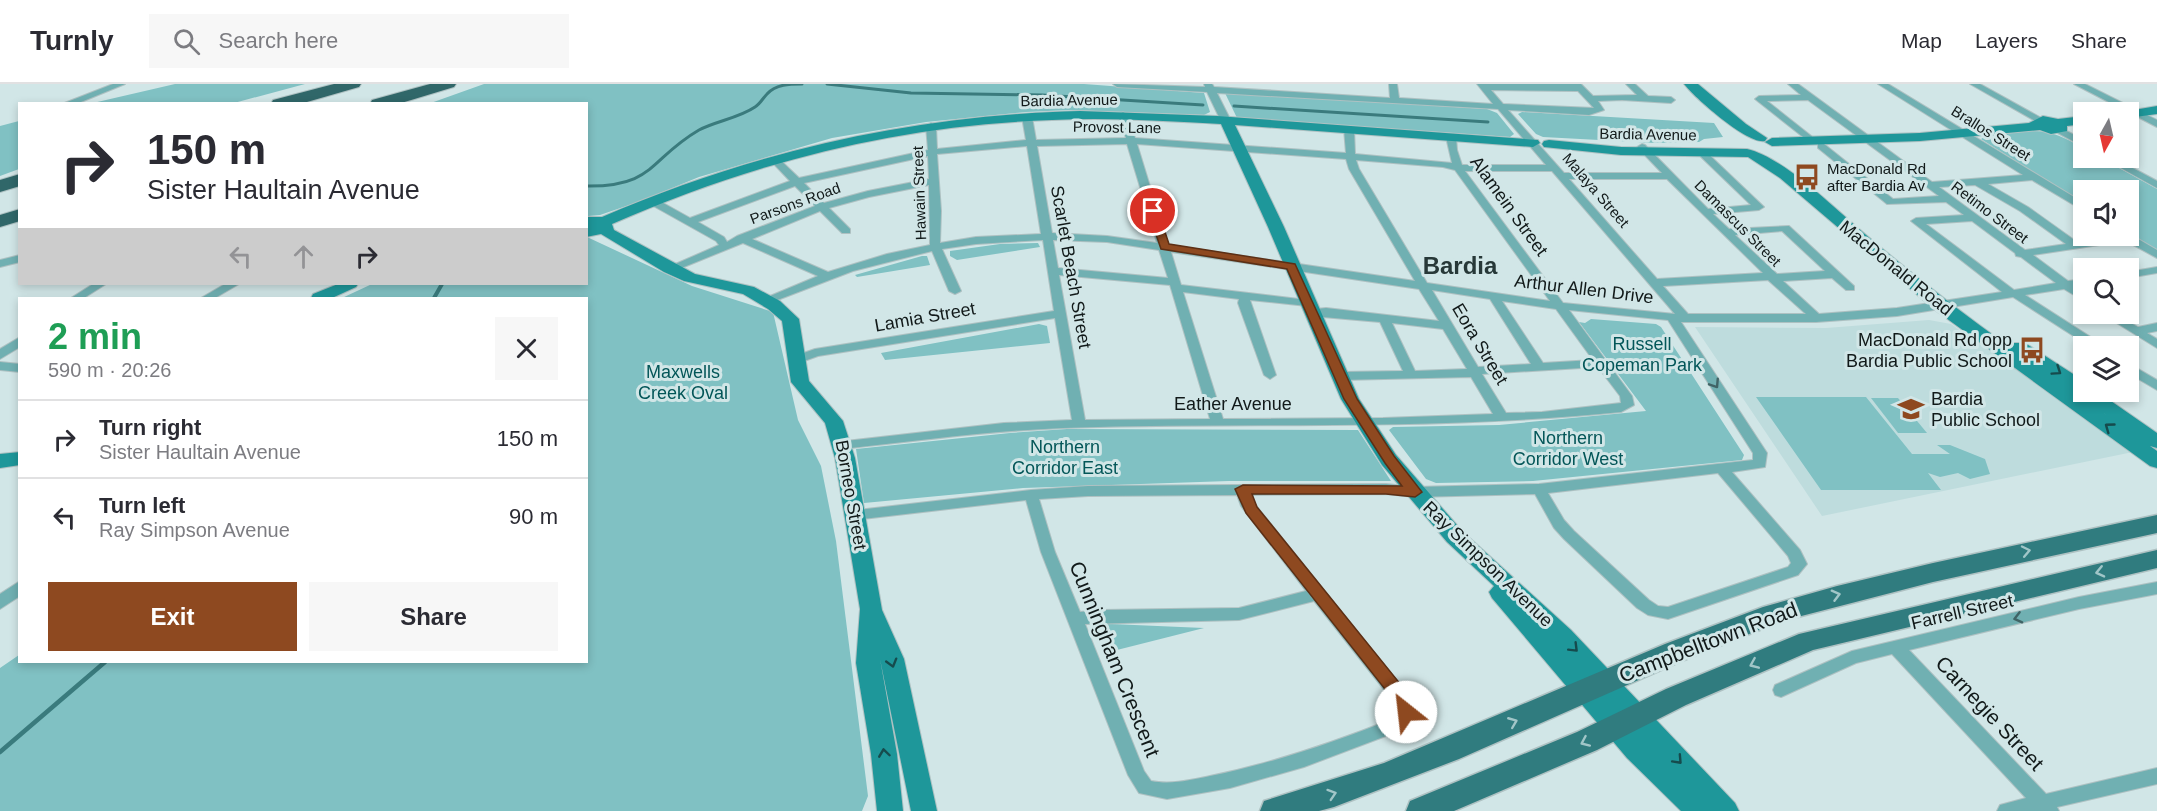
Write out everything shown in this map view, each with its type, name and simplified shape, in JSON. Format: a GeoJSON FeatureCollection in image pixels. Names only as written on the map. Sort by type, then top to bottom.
{"type":"FeatureCollection","features":[{"type":"Feature","properties":{"kind":"highway"},"geometry":{"type":"LineString","coordinates":[[286,102],[352,84]]}},
{"type":"Feature","properties":{"kind":"highway"},"geometry":{"type":"LineString","coordinates":[[385,102],[448,84]]}},
{"type":"Feature","properties":{"kind":"highway"},"geometry":{"type":"LineString","coordinates":[[0,186],[18,181]]}},
{"type":"Feature","properties":{"kind":"highway"},"geometry":{"type":"LineString","coordinates":[[0,221],[18,216]]}},
{"type":"Feature","properties":{"kind":"main road","name":"Campbelltown Road"},"geometry":{"type":"LineString","coordinates":[[1275,811],[1348,789],[1596,687],[1732,628],[1832,596],[1988,559],[2157,524]]}},
{"type":"Feature","properties":{"kind":"main road","name":"Campbelltown Road"},"geometry":{"type":"LineString","coordinates":[[1421,811],[1627,722],[1676,697],[1808,641],[2157,559]]}},
{"type":"Feature","properties":{"kind":"street"},"geometry":{"type":"LineString","coordinates":[[72,102],[122,84]]}},
{"type":"Feature","properties":{"kind":"street"},"geometry":{"type":"LineString","coordinates":[[1118,84],[1210,87],[1502,107],[1597,111],[1599,108],[1578,86],[1483,86]]}},
{"type":"Feature","properties":{"kind":"street"},"geometry":{"type":"LineString","coordinates":[[1303,84],[1306,94]]}},
{"type":"Feature","properties":{"kind":"street"},"geometry":{"type":"LineString","coordinates":[[1393,84],[1395,100]]}},
{"type":"Feature","properties":{"kind":"street"},"geometry":{"type":"LineString","coordinates":[[1630,84],[1646,99]]}},
{"type":"Feature","properties":{"kind":"street"},"geometry":{"type":"LineString","coordinates":[[1678,84],[1728,127],[1736,141]]}},
{"type":"Feature","properties":{"kind":"street","name":"MacDonald Road"},"geometry":{"type":"LineString","coordinates":[[1690,84],[1741,127],[1773,145],[1788,166],[1948,305],[2073,383]]}},
{"type":"Feature","properties":{"kind":"street","name":"Retimo Street"},"geometry":{"type":"LineString","coordinates":[[1793,84],[2020,254],[2073,291]]}},
{"type":"Feature","properties":{"kind":"street","name":"Brallos Street"},"geometry":{"type":"LineString","coordinates":[[1882,84],[2073,201]]}},
{"type":"Feature","properties":{"kind":"street"},"geometry":{"type":"LineString","coordinates":[[1974,84],[2040,123],[2058,127],[2073,137]]}},
{"type":"Feature","properties":{"kind":"street"},"geometry":{"type":"LineString","coordinates":[[2078,84],[2110,102]]}},
{"type":"Feature","properties":{"kind":"street","name":"Malaya Street"},"geometry":{"type":"LineString","coordinates":[[1483,86],[1654,283],[1679,317],[1761,453],[1760,464],[1722,469]]}},
{"type":"Feature","properties":{"kind":"street","name":"Ray Simpson Avenue"},"geometry":{"type":"LineString","coordinates":[[1210,87],[1276,228],[1309,307],[1364,422],[1415,492],[1542,643],[1596,687],[1627,722]]}},
{"type":"Feature","properties":{"kind":"street"},"geometry":{"type":"LineString","coordinates":[[1809,97],[1759,99],[1891,202],[1946,199]]}},
{"type":"Feature","properties":{"kind":"street"},"geometry":{"type":"LineString","coordinates":[[1591,99],[1671,100]]}},
{"type":"Feature","properties":{"kind":"street"},"geometry":{"type":"LineString","coordinates":[[2139,113],[2157,110]]}},
{"type":"Feature","properties":{"kind":"street"},"geometry":{"type":"LineString","coordinates":[[1123,115],[1218,423]]}},
{"type":"Feature","properties":{"kind":"street","name":"Bardia Avenue"},"geometry":{"type":"LineString","coordinates":[[588,232],[596,231],[603,224],[652,201],[774,159],[850,140],[931,126],[1027,117],[1123,115],[1349,129],[1567,147],[1770,156],[1773,145],[1736,141],[1706,147],[1644,149]]}},
{"type":"Feature","properties":{"kind":"street","name":"Scarlet Beach Street"},"geometry":{"type":"LineString","coordinates":[[1027,117],[1079,423]]}},
{"type":"Feature","properties":{"kind":"street"},"geometry":{"type":"LineString","coordinates":[[2139,117],[2157,124]]}},
{"type":"Feature","properties":{"kind":"street"},"geometry":{"type":"LineString","coordinates":[[1773,145],[1858,144],[1868,141],[1966,135],[2040,123]]}},
{"type":"Feature","properties":{"kind":"street"},"geometry":{"type":"LineString","coordinates":[[2058,127],[2073,123]]}},
{"type":"Feature","properties":{"kind":"street","name":"Hawain Street"},"geometry":{"type":"LineString","coordinates":[[931,126],[935,245],[955,291]]}},
{"type":"Feature","properties":{"kind":"street","name":"Eora Street"},"geometry":{"type":"LineString","coordinates":[[1349,129],[1350,156],[1354,169],[1477,372],[1502,418]]}},
{"type":"Feature","properties":{"kind":"street","name":"Alamein Street"},"geometry":{"type":"LineString","coordinates":[[1451,137],[1452,150],[1458,168],[1628,399],[1628,405],[1624,407]]}},
{"type":"Feature","properties":{"kind":"street","name":"Provost Lane"},"geometry":{"type":"LineString","coordinates":[[689,222],[796,182],[933,152],[1032,142],[1131,141],[1350,156],[1443,164],[1458,168],[1670,176]]}},
{"type":"Feature","properties":{"kind":"street","name":"MacDonald Road"},"geometry":{"type":"LineString","coordinates":[[1736,141],[1751,154],[1785,175],[1948,305],[2157,461]]}},
{"type":"Feature","properties":{"kind":"street","name":"Damascus Street"},"geometry":{"type":"LineString","coordinates":[[1644,149],[1705,212],[1816,318]]}},
{"type":"Feature","properties":{"kind":"street"},"geometry":{"type":"LineString","coordinates":[[1701,152],[1759,207],[1705,212]]}},
{"type":"Feature","properties":{"kind":"street"},"geometry":{"type":"LineString","coordinates":[[774,159],[846,231]]}},
{"type":"Feature","properties":{"kind":"street"},"geometry":{"type":"LineString","coordinates":[[2126,168],[2157,185]]}},
{"type":"Feature","properties":{"kind":"street"},"geometry":{"type":"LineString","coordinates":[[1929,185],[2035,177]]}},
{"type":"Feature","properties":{"kind":"street","name":"Parsons Road"},"geometry":{"type":"LineString","coordinates":[[670,269],[821,207],[868,194],[934,181]]}},
{"type":"Feature","properties":{"kind":"street"},"geometry":{"type":"LineString","coordinates":[[1978,182],[2024,209],[2073,244]]}},
{"type":"Feature","properties":{"kind":"street"},"geometry":{"type":"LineString","coordinates":[[652,201],[720,239],[725,246]]}},
{"type":"Feature","properties":{"kind":"street"},"geometry":{"type":"LineString","coordinates":[[1972,218],[1916,221],[2014,294],[2080,336]]}},
{"type":"Feature","properties":{"kind":"street"},"geometry":{"type":"LineString","coordinates":[[588,222],[603,224]]}},
{"type":"Feature","properties":{"kind":"street","name":"Borneo Street"},"geometry":{"type":"LineString","coordinates":[[603,224],[608,233],[670,269],[699,280],[748,290],[790,319],[795,339],[800,382],[834,421],[842,445],[871,609],[892,659],[924,811]]}},
{"type":"Feature","properties":{"kind":"street"},"geometry":{"type":"LineString","coordinates":[[1726,232],[1785,228],[1850,288]]}},
{"type":"Feature","properties":{"kind":"street","name":"Arthur Allen Drive"},"geometry":{"type":"LineString","coordinates":[[767,301],[874,259],[935,245],[993,238],[1047,235],[1107,239],[1165,247],[1560,306],[1679,317],[1816,318],[1948,305],[2073,284]]}},
{"type":"Feature","properties":{"kind":"street"},"geometry":{"type":"LineString","coordinates":[[741,238],[827,276]]}},
{"type":"Feature","properties":{"kind":"street"},"geometry":{"type":"LineString","coordinates":[[2139,244],[2157,255]]}},
{"type":"Feature","properties":{"kind":"street"},"geometry":{"type":"LineString","coordinates":[[2020,254],[2073,245]]}},
{"type":"Feature","properties":{"kind":"street"},"geometry":{"type":"LineString","coordinates":[[0,264],[18,259]]}},
{"type":"Feature","properties":{"kind":"street"},"geometry":{"type":"LineString","coordinates":[[2139,273],[2157,270]]}},
{"type":"Feature","properties":{"kind":"street"},"geometry":{"type":"LineString","coordinates":[[1054,272],[1177,285],[1386,320],[1449,326]]}},
{"type":"Feature","properties":{"kind":"street"},"geometry":{"type":"LineString","coordinates":[[1654,283],[1835,274]]}},
{"type":"Feature","properties":{"kind":"street"},"geometry":{"type":"LineString","coordinates":[[79,297],[98,285]]}},
{"type":"Feature","properties":{"kind":"street"},"geometry":{"type":"LineString","coordinates":[[209,297],[231,285]]}},
{"type":"Feature","properties":{"kind":"street"},"geometry":{"type":"LineString","coordinates":[[321,297],[348,285]]}},
{"type":"Feature","properties":{"kind":"street"},"geometry":{"type":"LineString","coordinates":[[1245,296],[1244,303],[1270,375]]}},
{"type":"Feature","properties":{"kind":"street"},"geometry":{"type":"LineString","coordinates":[[1495,296],[1497,304],[1539,367]]}},
{"type":"Feature","properties":{"kind":"street","name":"Lamia Street"},"geometry":{"type":"LineString","coordinates":[[796,360],[815,353],[1042,315],[1061,314]]}},
{"type":"Feature","properties":{"kind":"street"},"geometry":{"type":"LineString","coordinates":[[1386,320],[1387,327],[1411,374]]}},
{"type":"Feature","properties":{"kind":"street"},"geometry":{"type":"LineString","coordinates":[[2124,324],[2157,344]]}},
{"type":"Feature","properties":{"kind":"street"},"geometry":{"type":"LineString","coordinates":[[2136,331],[2157,327]]}},
{"type":"Feature","properties":{"kind":"street"},"geometry":{"type":"LineString","coordinates":[[0,355],[18,342]]}},
{"type":"Feature","properties":{"kind":"street"},"geometry":{"type":"LineString","coordinates":[[1341,376],[1477,372],[1601,363]]}},
{"type":"Feature","properties":{"kind":"street"},"geometry":{"type":"LineString","coordinates":[[0,366],[18,368]]}},
{"type":"Feature","properties":{"kind":"street"},"geometry":{"type":"LineString","coordinates":[[2139,375],[2155,387]]}},
{"type":"Feature","properties":{"kind":"street","name":"MacDonald Road"},"geometry":{"type":"LineString","coordinates":[[2101,402],[2157,442]]}},
{"type":"Feature","properties":{"kind":"street","name":"Eather Avenue"},"geometry":{"type":"LineString","coordinates":[[842,445],[1004,427],[1079,423],[1364,422],[1502,418],[1624,407]]}},
{"type":"Feature","properties":{"kind":"street"},"geometry":{"type":"LineString","coordinates":[[0,461],[18,458]]}},
{"type":"Feature","properties":{"kind":"street"},"geometry":{"type":"LineString","coordinates":[[854,515],[1031,495],[1136,490],[1386,489],[1415,492],[1539,489],[1722,469],[1795,554],[1799,564],[1793,571],[1668,613],[1654,611],[1643,604],[1559,524],[1539,489]]}},
{"type":"Feature","properties":{"kind":"street","name":"Cunningham Crescent"},"geometry":{"type":"LineString","coordinates":[[1031,495],[1048,552],[1141,782],[1152,790],[1176,790],[1247,777],[1309,759],[1401,723],[1405,719],[1404,700],[1251,509],[1243,489]]}},
{"type":"Feature","properties":{"kind":"street","name":"Farrell Street"},"geometry":{"type":"LineString","coordinates":[[1781,690],[1852,657],[2079,603],[2157,588]]}},
{"type":"Feature","properties":{"kind":"street"},"geometry":{"type":"LineString","coordinates":[[0,603],[18,589]]}},
{"type":"Feature","properties":{"kind":"street"},"geometry":{"type":"LineString","coordinates":[[1074,619],[1101,616],[1239,614],[1318,594]]}},
{"type":"Feature","properties":{"kind":"street","name":"Borneo Street"},"geometry":{"type":"LineString","coordinates":[[871,609],[868,663],[884,754],[890,811]]}},
{"type":"Feature","properties":{"kind":"street","name":"Carnegie Street"},"geometry":{"type":"LineString","coordinates":[[1896,647],[2047,807]]}},
{"type":"Feature","properties":{"kind":"street"},"geometry":{"type":"LineString","coordinates":[[1627,722],[1636,750],[1699,811]]}},
{"type":"Feature","properties":{"kind":"street"},"geometry":{"type":"LineString","coordinates":[[1627,722],[1726,811]]}},
{"type":"Feature","properties":{"kind":"street"},"geometry":{"type":"LineString","coordinates":[[2006,811],[2047,807],[2157,776]]}},
{"type":"Feature","properties":{"kind":"shaded area","name":"Bardia Public School"},"geometry":{"type":"Polygon","coordinates":[[[1929,320],[1951,324],[2133,452],[1822,516],[1695,327],[1826,328],[1929,320]]]}},
{"type":"Feature","properties":{"kind":"green space"},"geometry":{"type":"Polygon","coordinates":[[[175,84],[305,84],[238,102],[97,102],[175,84]]]}},
{"type":"Feature","properties":{"kind":"green space"},"geometry":{"type":"Polygon","coordinates":[[[484,84],[1084,84],[1204,93],[1210,112],[1204,115],[1069,110],[926,122],[832,138],[699,177],[638,202],[600,215],[588,216],[588,102],[434,102],[484,84]]]}},
{"type":"Feature","properties":{"kind":"green space"},"geometry":{"type":"Polygon","coordinates":[[[1225,93],[1487,109],[1497,113],[1514,134],[1510,137],[1237,118],[1225,93]]]}},
{"type":"Feature","properties":{"kind":"green space"},"geometry":{"type":"Polygon","coordinates":[[[1522,112],[1714,123],[1723,137],[1704,139],[1699,142],[1655,143],[1543,137],[1536,134],[1518,114],[1522,112]]]}},
{"type":"Feature","properties":{"kind":"green space"},"geometry":{"type":"Polygon","coordinates":[[[18,121],[18,169],[0,176],[0,126],[18,121]]]}},
{"type":"Feature","properties":{"kind":"green space"},"geometry":{"type":"Polygon","coordinates":[[[2029,131],[2051,133],[2073,143],[2073,168],[2119,168],[2157,189],[2157,251],[2139,239],[2139,180],[2073,180],[2073,198],[1981,139],[1986,136],[2029,131]]]}},
{"type":"Feature","properties":{"kind":"green space","name":"Maxwells Creek Oval"},"geometry":{"type":"Polygon","coordinates":[[[588,237],[692,286],[773,312],[798,420],[821,466],[836,541],[868,796],[862,811],[0,811],[0,668],[18,656],[18,663],[588,663],[588,297],[344,297],[370,285],[588,285],[588,237]]]}},
{"type":"Feature","properties":{"kind":"green space"},"geometry":{"type":"Polygon","coordinates":[[[1038,243],[1040,247],[957,260],[950,256],[950,251],[1000,244],[1038,243]]]}},
{"type":"Feature","properties":{"kind":"green space"},"geometry":{"type":"Polygon","coordinates":[[[927,256],[930,265],[857,277],[855,275],[927,256]]]}},
{"type":"Feature","properties":{"kind":"green space","name":"Northern Corridor West"},"geometry":{"type":"Polygon","coordinates":[[[1591,319],[1656,324],[1661,327],[1744,455],[1742,460],[1533,481],[1436,483],[1426,479],[1389,430],[1393,427],[1499,425],[1646,411],[1579,322],[1585,323],[1591,319]]]}},
{"type":"Feature","properties":{"kind":"green space"},"geometry":{"type":"Polygon","coordinates":[[[1039,324],[1047,326],[1050,343],[885,360],[881,353],[1039,324]]]}},
{"type":"Feature","properties":{"kind":"green space"},"geometry":{"type":"Polygon","coordinates":[[[1756,397],[1866,397],[1912,454],[1950,454],[1937,445],[1950,445],[1985,459],[1990,474],[1970,479],[1958,473],[1940,477],[1928,473],[1941,490],[1821,490],[1756,397]]]}},
{"type":"Feature","properties":{"kind":"green space"},"geometry":{"type":"Polygon","coordinates":[[[1871,398],[1898,398],[1927,433],[1898,433],[1871,398]]]}},
{"type":"Feature","properties":{"kind":"green space","name":"Northern Corridor East"},"geometry":{"type":"Polygon","coordinates":[[[1067,429],[1358,430],[1391,481],[1229,481],[1023,488],[864,503],[856,449],[1067,429]]]}},
{"type":"Feature","properties":{"kind":"green space"},"geometry":{"type":"Polygon","coordinates":[[[1093,625],[1204,628],[1105,653],[1093,625]]]}},
{"type":"Feature","properties":{"kind":"waterway"},"geometry":{"type":"LineString","coordinates":[[588,186],[626,182],[639,176],[699,130],[749,111],[779,86],[802,84]]}},
{"type":"Feature","properties":{"kind":"waterway"},"geometry":{"type":"LineString","coordinates":[[827,84],[911,93],[1042,95],[1203,105]]}},
{"type":"Feature","properties":{"kind":"waterway"},"geometry":{"type":"LineString","coordinates":[[1234,106],[1488,122]]}},
{"type":"Feature","properties":{"kind":"waterway"},"geometry":{"type":"LineString","coordinates":[[435,297],[441,285]]}},
{"type":"Feature","properties":{"kind":"waterway"},"geometry":{"type":"LineString","coordinates":[[0,752],[104,663]]}},
{"type":"Feature","properties":{"kind":"place","name":"MacDonald Rd after Bardia Av"},"geometry":{"type":"Point","coordinates":[1807,177]}},
{"type":"Feature","properties":{"kind":"place","name":"MacDonald Rd opp Bardia Public School"},"geometry":{"type":"Point","coordinates":[2032,350]}},
{"type":"Feature","properties":{"kind":"place","name":"Bardia Public School"},"geometry":{"type":"Point","coordinates":[1911,409]}},
{"type":"Feature","properties":{"kind":"district","name":"Bardia"},"geometry":{"type":"Point","coordinates":[1460,265]}},
{"type":"Feature","properties":{"kind":"route"},"geometry":{"type":"LineString","coordinates":[[1153,211],[1165,247],[1292,267],[1350,399],[1389,460],[1415,492],[1386,489],[1243,489],[1246,502],[1275,541],[1404,700],[1406,712]]}},
{"type":"Feature","properties":{"kind":"park label","name":"Russell Copeman Park"},"geometry":{"type":"Point","coordinates":[1642,354]}}]}
